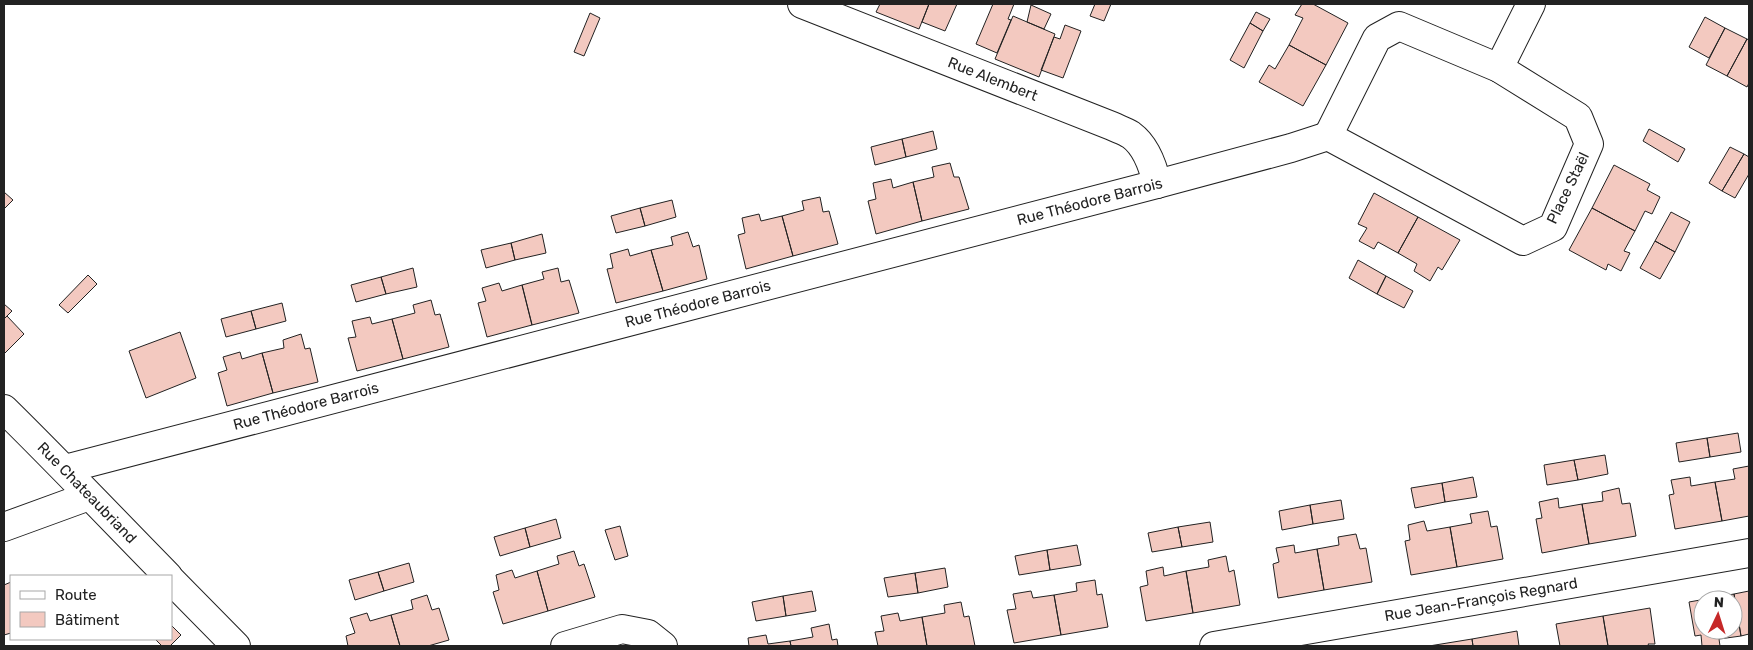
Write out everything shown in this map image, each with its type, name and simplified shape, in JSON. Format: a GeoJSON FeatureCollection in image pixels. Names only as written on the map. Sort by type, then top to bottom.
{"type":"FeatureCollection","features":[{"type":"Feature","properties":{"kind":"street","name":"Rue Alembert"},"geometry":{"type":"LineString","coordinates":[[802,4],[1112,126],[1131,136],[1142,148],[1153,165],[1157,184]]}},
{"type":"Feature","properties":{"kind":"street"},"geometry":{"type":"LineString","coordinates":[[1499,68],[1531,4]]}},
{"type":"Feature","properties":{"kind":"street","name":"Place Staël"},"geometry":{"type":"LineString","coordinates":[[1399,26],[1499,68],[1578,117],[1589,144],[1553,227],[1523,241],[1328,136],[1376,38],[1399,26]]}},
{"type":"Feature","properties":{"kind":"street","name":"Rue Théodore Barrois"},"geometry":{"type":"LineString","coordinates":[[65,469],[1157,184],[1291,148],[1328,136]]}},
{"type":"Feature","properties":{"kind":"street","name":"Rue Chateaubriand"},"geometry":{"type":"LineString","coordinates":[[4,409],[167,575]]}},
{"type":"Feature","properties":{"kind":"street"},"geometry":{"type":"LineString","coordinates":[[4,527],[89,496]]}},
{"type":"Feature","properties":{"kind":"street","name":"Rue Jean-François Regnard"},"geometry":{"type":"LineString","coordinates":[[1214,646],[1749,553]]}},
{"type":"Feature","properties":{"kind":"street"},"geometry":{"type":"LineString","coordinates":[[172,581],[236,646]]}},
{"type":"Feature","properties":{"kind":"street"},"geometry":{"type":"LineString","coordinates":[[565,646],[622,629],[648,634],[664,646]]}},
{"type":"Feature","properties":{"kind":"building"},"geometry":{"type":"Polygon","coordinates":[[[880,4],[929,4],[919,29],[876,12],[880,4]]]}},
{"type":"Feature","properties":{"kind":"building"},"geometry":{"type":"Polygon","coordinates":[[[929,4],[957,4],[945,31],[922,22],[929,4]]]}},
{"type":"Feature","properties":{"kind":"building"},"geometry":{"type":"Polygon","coordinates":[[[993,4],[1014,4],[1008,19],[1011,20],[997,53],[976,44],[993,4]]]}},
{"type":"Feature","properties":{"kind":"building"},"geometry":{"type":"Polygon","coordinates":[[[1095,4],[1111,4],[1104,21],[1090,16],[1095,4]]]}},
{"type":"Feature","properties":{"kind":"building"},"geometry":{"type":"Polygon","coordinates":[[[1302,4],[1313,4],[1348,23],[1326,65],[1289,45],[1303,18],[1295,15],[1302,4]]]}},
{"type":"Feature","properties":{"kind":"building"},"geometry":{"type":"Polygon","coordinates":[[[1031,5],[1051,14],[1044,29],[1027,22],[1031,5]]]}},
{"type":"Feature","properties":{"kind":"building"},"geometry":{"type":"Polygon","coordinates":[[[1256,12],[1270,19],[1263,31],[1250,23],[1256,12]]]}},
{"type":"Feature","properties":{"kind":"building"},"geometry":{"type":"Polygon","coordinates":[[[590,13],[600,18],[584,56],[574,52],[590,13]]]}},
{"type":"Feature","properties":{"kind":"building"},"geometry":{"type":"Polygon","coordinates":[[[1013,16],[1055,34],[1039,77],[995,59],[1013,16]]]}},
{"type":"Feature","properties":{"kind":"building"},"geometry":{"type":"Polygon","coordinates":[[[1705,17],[1725,28],[1709,58],[1689,47],[1705,17]]]}},
{"type":"Feature","properties":{"kind":"building"},"geometry":{"type":"Polygon","coordinates":[[[1250,23],[1263,31],[1244,68],[1230,60],[1250,23]]]}},
{"type":"Feature","properties":{"kind":"building"},"geometry":{"type":"Polygon","coordinates":[[[1065,25],[1081,31],[1063,78],[1041,70],[1054,37],[1060,39],[1065,25]]]}},
{"type":"Feature","properties":{"kind":"building"},"geometry":{"type":"Polygon","coordinates":[[[1725,28],[1747,39],[1727,76],[1706,65],[1725,28]]]}},
{"type":"Feature","properties":{"kind":"building"},"geometry":{"type":"Polygon","coordinates":[[[1747,39],[1749,40],[1749,83],[1747,87],[1727,76],[1747,39]]]}},
{"type":"Feature","properties":{"kind":"building"},"geometry":{"type":"Polygon","coordinates":[[[1289,45],[1326,65],[1303,106],[1259,82],[1269,65],[1275,69],[1289,45]]]}},
{"type":"Feature","properties":{"kind":"building"},"geometry":{"type":"Polygon","coordinates":[[[1649,129],[1685,149],[1678,162],[1643,141],[1649,129]]]}},
{"type":"Feature","properties":{"kind":"building"},"geometry":{"type":"Polygon","coordinates":[[[933,131],[937,149],[906,157],[902,139],[933,131]]]}},
{"type":"Feature","properties":{"kind":"building"},"geometry":{"type":"Polygon","coordinates":[[[902,139],[906,157],[875,165],[871,147],[902,139]]]}},
{"type":"Feature","properties":{"kind":"building"},"geometry":{"type":"Polygon","coordinates":[[[1730,147],[1744,154],[1722,191],[1709,183],[1730,147]]]}},
{"type":"Feature","properties":{"kind":"building"},"geometry":{"type":"Polygon","coordinates":[[[1744,154],[1749,157],[1749,174],[1735,198],[1722,191],[1744,154]]]}},
{"type":"Feature","properties":{"kind":"building"},"geometry":{"type":"Polygon","coordinates":[[[950,163],[954,177],[959,177],[969,209],[922,221],[913,182],[934,177],[932,167],[950,163]]]}},
{"type":"Feature","properties":{"kind":"building"},"geometry":{"type":"Polygon","coordinates":[[[1614,165],[1650,184],[1647,190],[1660,197],[1652,214],[1645,211],[1635,231],[1592,208],[1614,165]]]}},
{"type":"Feature","properties":{"kind":"building"},"geometry":{"type":"Polygon","coordinates":[[[891,179],[893,188],[913,182],[922,221],[876,234],[868,201],[876,199],[873,183],[891,179]]]}},
{"type":"Feature","properties":{"kind":"building"},"geometry":{"type":"Polygon","coordinates":[[[4,192],[13,200],[4,209],[4,192]]]}},
{"type":"Feature","properties":{"kind":"building"},"geometry":{"type":"Polygon","coordinates":[[[1374,193],[1418,217],[1398,253],[1378,242],[1374,249],[1359,241],[1367,228],[1358,224],[1374,193]]]}},
{"type":"Feature","properties":{"kind":"building"},"geometry":{"type":"Polygon","coordinates":[[[820,197],[823,212],[829,211],[838,244],[793,256],[782,216],[804,210],[802,201],[820,197]]]}},
{"type":"Feature","properties":{"kind":"building"},"geometry":{"type":"Polygon","coordinates":[[[672,200],[676,217],[645,226],[640,208],[672,200]]]}},
{"type":"Feature","properties":{"kind":"building"},"geometry":{"type":"Polygon","coordinates":[[[640,208],[645,226],[616,233],[611,216],[640,208]]]}},
{"type":"Feature","properties":{"kind":"building"},"geometry":{"type":"Polygon","coordinates":[[[1592,208],[1635,231],[1624,251],[1630,253],[1621,271],[1608,264],[1606,270],[1569,250],[1592,208]]]}},
{"type":"Feature","properties":{"kind":"building"},"geometry":{"type":"Polygon","coordinates":[[[1671,212],[1690,222],[1675,252],[1655,241],[1671,212]]]}},
{"type":"Feature","properties":{"kind":"building"},"geometry":{"type":"Polygon","coordinates":[[[759,214],[761,221],[782,216],[793,256],[746,269],[738,235],[745,233],[742,218],[759,214]]]}},
{"type":"Feature","properties":{"kind":"building"},"geometry":{"type":"Polygon","coordinates":[[[1418,217],[1460,240],[1442,270],[1438,267],[1430,281],[1414,271],[1417,264],[1398,253],[1418,217]]]}},
{"type":"Feature","properties":{"kind":"building"},"geometry":{"type":"Polygon","coordinates":[[[688,232],[693,247],[699,245],[707,279],[663,291],[651,250],[673,245],[671,237],[688,232]]]}},
{"type":"Feature","properties":{"kind":"building"},"geometry":{"type":"Polygon","coordinates":[[[542,234],[546,253],[515,260],[511,243],[542,234]]]}},
{"type":"Feature","properties":{"kind":"building"},"geometry":{"type":"Polygon","coordinates":[[[1655,241],[1675,252],[1660,279],[1640,268],[1655,241]]]}},
{"type":"Feature","properties":{"kind":"building"},"geometry":{"type":"Polygon","coordinates":[[[511,243],[515,260],[486,268],[481,250],[511,243]]]}},
{"type":"Feature","properties":{"kind":"building"},"geometry":{"type":"Polygon","coordinates":[[[628,249],[630,256],[651,250],[663,291],[616,303],[607,269],[613,268],[610,254],[628,249]]]}},
{"type":"Feature","properties":{"kind":"building"},"geometry":{"type":"Polygon","coordinates":[[[1358,260],[1386,276],[1377,294],[1349,278],[1358,260]]]}},
{"type":"Feature","properties":{"kind":"building"},"geometry":{"type":"Polygon","coordinates":[[[413,268],[417,287],[386,294],[381,277],[413,268]]]}},
{"type":"Feature","properties":{"kind":"building"},"geometry":{"type":"Polygon","coordinates":[[[558,268],[561,282],[569,280],[579,313],[532,325],[522,285],[544,279],[542,272],[558,268]]]}},
{"type":"Feature","properties":{"kind":"building"},"geometry":{"type":"Polygon","coordinates":[[[88,275],[97,284],[68,313],[59,305],[88,275]]]}},
{"type":"Feature","properties":{"kind":"building"},"geometry":{"type":"Polygon","coordinates":[[[1386,276],[1413,291],[1404,308],[1377,294],[1386,276]]]}},
{"type":"Feature","properties":{"kind":"building"},"geometry":{"type":"Polygon","coordinates":[[[381,277],[386,294],[356,302],[351,285],[381,277]]]}},
{"type":"Feature","properties":{"kind":"building"},"geometry":{"type":"Polygon","coordinates":[[[499,283],[502,291],[522,285],[532,325],[487,337],[478,303],[486,301],[482,288],[499,283]]]}},
{"type":"Feature","properties":{"kind":"building"},"geometry":{"type":"Polygon","coordinates":[[[431,300],[435,315],[440,314],[449,347],[403,359],[392,319],[415,313],[413,305],[431,300]]]}},
{"type":"Feature","properties":{"kind":"building"},"geometry":{"type":"Polygon","coordinates":[[[282,303],[286,321],[256,329],[251,311],[282,303]]]}},
{"type":"Feature","properties":{"kind":"building"},"geometry":{"type":"Polygon","coordinates":[[[4,304],[12,311],[4,319],[4,304]]]}},
{"type":"Feature","properties":{"kind":"building"},"geometry":{"type":"Polygon","coordinates":[[[251,311],[256,329],[226,337],[221,319],[251,311]]]}},
{"type":"Feature","properties":{"kind":"building"},"geometry":{"type":"Polygon","coordinates":[[[7,316],[24,334],[4,354],[4,319],[7,316]]]}},
{"type":"Feature","properties":{"kind":"building"},"geometry":{"type":"Polygon","coordinates":[[[370,317],[372,324],[392,319],[403,359],[357,371],[348,338],[356,337],[352,321],[370,317]]]}},
{"type":"Feature","properties":{"kind":"building"},"geometry":{"type":"Polygon","coordinates":[[[180,332],[196,378],[146,398],[129,351],[180,332]]]}},
{"type":"Feature","properties":{"kind":"building"},"geometry":{"type":"Polygon","coordinates":[[[301,334],[305,349],[310,348],[318,382],[273,393],[262,353],[284,348],[283,340],[301,334]]]}},
{"type":"Feature","properties":{"kind":"building"},"geometry":{"type":"Polygon","coordinates":[[[240,352],[242,359],[262,353],[273,393],[227,406],[218,373],[227,370],[223,357],[240,352]]]}},
{"type":"Feature","properties":{"kind":"building"},"geometry":{"type":"Polygon","coordinates":[[[1738,433],[1741,452],[1710,457],[1707,438],[1738,433]]]}},
{"type":"Feature","properties":{"kind":"building"},"geometry":{"type":"Polygon","coordinates":[[[1707,438],[1710,457],[1679,462],[1676,443],[1707,438]]]}},
{"type":"Feature","properties":{"kind":"building"},"geometry":{"type":"Polygon","coordinates":[[[1605,455],[1608,474],[1578,480],[1574,460],[1605,455]]]}},
{"type":"Feature","properties":{"kind":"building"},"geometry":{"type":"Polygon","coordinates":[[[1574,460],[1578,480],[1547,485],[1544,465],[1574,460]]]}},
{"type":"Feature","properties":{"kind":"building"},"geometry":{"type":"Polygon","coordinates":[[[1749,466],[1749,516],[1722,521],[1715,482],[1735,479],[1733,469],[1749,466]]]}},
{"type":"Feature","properties":{"kind":"building"},"geometry":{"type":"Polygon","coordinates":[[[1473,477],[1477,497],[1445,502],[1442,483],[1473,477]]]}},
{"type":"Feature","properties":{"kind":"building"},"geometry":{"type":"Polygon","coordinates":[[[1690,477],[1691,486],[1715,482],[1722,521],[1675,529],[1669,495],[1674,494],[1671,480],[1690,477]]]}},
{"type":"Feature","properties":{"kind":"building"},"geometry":{"type":"Polygon","coordinates":[[[1442,483],[1445,502],[1415,508],[1411,488],[1442,483]]]}},
{"type":"Feature","properties":{"kind":"building"},"geometry":{"type":"Polygon","coordinates":[[[1619,488],[1622,504],[1630,503],[1636,536],[1589,544],[1582,504],[1603,501],[1602,492],[1619,488]]]}},
{"type":"Feature","properties":{"kind":"building"},"geometry":{"type":"Polygon","coordinates":[[[1558,498],[1559,508],[1582,504],[1589,544],[1542,553],[1536,519],[1542,518],[1539,502],[1558,498]]]}},
{"type":"Feature","properties":{"kind":"building"},"geometry":{"type":"Polygon","coordinates":[[[1341,500],[1344,519],[1313,524],[1310,505],[1341,500]]]}},
{"type":"Feature","properties":{"kind":"building"},"geometry":{"type":"Polygon","coordinates":[[[1310,505],[1313,524],[1282,530],[1279,511],[1310,505]]]}},
{"type":"Feature","properties":{"kind":"building"},"geometry":{"type":"Polygon","coordinates":[[[1488,511],[1491,527],[1497,526],[1503,559],[1457,567],[1450,527],[1472,523],[1470,514],[1488,511]]]}},
{"type":"Feature","properties":{"kind":"building"},"geometry":{"type":"Polygon","coordinates":[[[556,519],[561,538],[530,547],[525,528],[556,519]]]}},
{"type":"Feature","properties":{"kind":"building"},"geometry":{"type":"Polygon","coordinates":[[[1424,521],[1427,531],[1450,527],[1457,567],[1411,575],[1405,541],[1410,540],[1408,525],[1424,521]]]}},
{"type":"Feature","properties":{"kind":"building"},"geometry":{"type":"Polygon","coordinates":[[[1210,522],[1213,542],[1182,547],[1178,527],[1210,522]]]}},
{"type":"Feature","properties":{"kind":"building"},"geometry":{"type":"Polygon","coordinates":[[[620,526],[628,556],[615,560],[605,530],[620,526]]]}},
{"type":"Feature","properties":{"kind":"building"},"geometry":{"type":"Polygon","coordinates":[[[1178,527],[1182,547],[1152,552],[1148,533],[1178,527]]]}},
{"type":"Feature","properties":{"kind":"building"},"geometry":{"type":"Polygon","coordinates":[[[525,528],[530,547],[500,556],[494,537],[525,528]]]}},
{"type":"Feature","properties":{"kind":"building"},"geometry":{"type":"Polygon","coordinates":[[[1356,534],[1360,549],[1366,548],[1372,582],[1324,590],[1317,549],[1339,545],[1338,537],[1356,534]]]}},
{"type":"Feature","properties":{"kind":"building"},"geometry":{"type":"Polygon","coordinates":[[[1077,545],[1081,565],[1050,570],[1047,550],[1077,545]]]}},
{"type":"Feature","properties":{"kind":"building"},"geometry":{"type":"Polygon","coordinates":[[[1294,545],[1295,553],[1317,549],[1324,590],[1278,598],[1273,564],[1279,562],[1276,548],[1294,545]]]}},
{"type":"Feature","properties":{"kind":"building"},"geometry":{"type":"Polygon","coordinates":[[[1047,550],[1050,570],[1019,575],[1015,556],[1047,550]]]}},
{"type":"Feature","properties":{"kind":"building"},"geometry":{"type":"Polygon","coordinates":[[[574,551],[579,566],[584,564],[595,597],[548,611],[537,571],[559,564],[557,556],[574,551]]]}},
{"type":"Feature","properties":{"kind":"building"},"geometry":{"type":"Polygon","coordinates":[[[1226,556],[1229,572],[1234,570],[1240,605],[1193,613],[1186,571],[1209,567],[1208,560],[1226,556]]]}},
{"type":"Feature","properties":{"kind":"building"},"geometry":{"type":"Polygon","coordinates":[[[409,563],[414,582],[384,591],[378,572],[409,563]]]}},
{"type":"Feature","properties":{"kind":"building"},"geometry":{"type":"Polygon","coordinates":[[[1163,567],[1164,576],[1186,571],[1193,613],[1146,621],[1140,587],[1148,585],[1146,571],[1163,567]]]}},
{"type":"Feature","properties":{"kind":"building"},"geometry":{"type":"Polygon","coordinates":[[[945,568],[948,587],[918,593],[915,573],[945,568]]]}},
{"type":"Feature","properties":{"kind":"building"},"geometry":{"type":"Polygon","coordinates":[[[512,570],[515,578],[537,571],[548,611],[503,624],[493,592],[499,590],[496,575],[512,570]]]}},
{"type":"Feature","properties":{"kind":"building"},"geometry":{"type":"Polygon","coordinates":[[[378,572],[384,591],[355,600],[349,580],[378,572]]]}},
{"type":"Feature","properties":{"kind":"building"},"geometry":{"type":"Polygon","coordinates":[[[915,573],[918,593],[888,597],[884,578],[915,573]]]}},
{"type":"Feature","properties":{"kind":"building"},"geometry":{"type":"Polygon","coordinates":[[[1095,580],[1097,595],[1102,594],[1108,627],[1061,635],[1054,595],[1077,591],[1076,583],[1095,580]]]}},
{"type":"Feature","properties":{"kind":"building"},"geometry":{"type":"Polygon","coordinates":[[[10,582],[10,633],[4,635],[4,585],[10,582]]]}},
{"type":"Feature","properties":{"kind":"building"},"geometry":{"type":"Polygon","coordinates":[[[812,591],[816,611],[786,616],[783,596],[812,591]]]}},
{"type":"Feature","properties":{"kind":"building"},"geometry":{"type":"Polygon","coordinates":[[[1031,591],[1033,598],[1054,595],[1061,635],[1014,643],[1007,610],[1016,609],[1013,594],[1031,591]]]}},
{"type":"Feature","properties":{"kind":"building"},"geometry":{"type":"Polygon","coordinates":[[[1749,591],[1749,634],[1743,636],[1743,592],[1749,591]]]}},
{"type":"Feature","properties":{"kind":"building"},"geometry":{"type":"Polygon","coordinates":[[[427,595],[432,610],[439,608],[449,640],[428,646],[400,646],[391,615],[413,609],[411,600],[427,595]]]}},
{"type":"Feature","properties":{"kind":"building"},"geometry":{"type":"Polygon","coordinates":[[[783,596],[786,616],[756,621],[752,602],[783,596]]]}},
{"type":"Feature","properties":{"kind":"building"},"geometry":{"type":"Polygon","coordinates":[[[1693,601],[1693,625],[1689,602],[1693,601]]]}},
{"type":"Feature","properties":{"kind":"building"},"geometry":{"type":"Polygon","coordinates":[[[961,602],[964,617],[969,616],[975,646],[927,646],[922,617],[945,613],[944,605],[961,602]]]}},
{"type":"Feature","properties":{"kind":"building"},"geometry":{"type":"Polygon","coordinates":[[[1650,608],[1655,644],[1648,644],[1649,646],[1608,646],[1603,616],[1650,608]]]}},
{"type":"Feature","properties":{"kind":"building"},"geometry":{"type":"Polygon","coordinates":[[[367,613],[370,621],[391,615],[400,646],[348,646],[346,636],[355,633],[350,618],[367,613]]]}},
{"type":"Feature","properties":{"kind":"building"},"geometry":{"type":"Polygon","coordinates":[[[898,613],[900,621],[922,617],[927,646],[878,646],[875,632],[884,631],[881,616],[898,613]]]}},
{"type":"Feature","properties":{"kind":"building"},"geometry":{"type":"Polygon","coordinates":[[[1603,616],[1608,646],[1560,646],[1556,624],[1603,616]]]}},
{"type":"Feature","properties":{"kind":"building"},"geometry":{"type":"Polygon","coordinates":[[[829,624],[832,640],[837,639],[838,646],[791,646],[790,641],[813,637],[811,628],[829,624]]]}},
{"type":"Feature","properties":{"kind":"building"},"geometry":{"type":"Polygon","coordinates":[[[172,626],[181,635],[170,646],[162,646],[156,640],[172,640],[172,626]]]}},
{"type":"Feature","properties":{"kind":"building"},"geometry":{"type":"Polygon","coordinates":[[[1517,631],[1519,646],[1473,646],[1472,639],[1517,631]]]}},
{"type":"Feature","properties":{"kind":"building"},"geometry":{"type":"Polygon","coordinates":[[[766,635],[768,644],[790,641],[791,646],[749,646],[748,638],[766,635]]]}},
{"type":"Feature","properties":{"kind":"building"},"geometry":{"type":"Polygon","coordinates":[[[1472,639],[1473,646],[1429,646],[1472,639]]]}},
{"type":"Feature","properties":{"kind":"building"},"geometry":{"type":"Polygon","coordinates":[[[1701,640],[1719,640],[1720,646],[1702,646],[1701,640]]]}}]}
